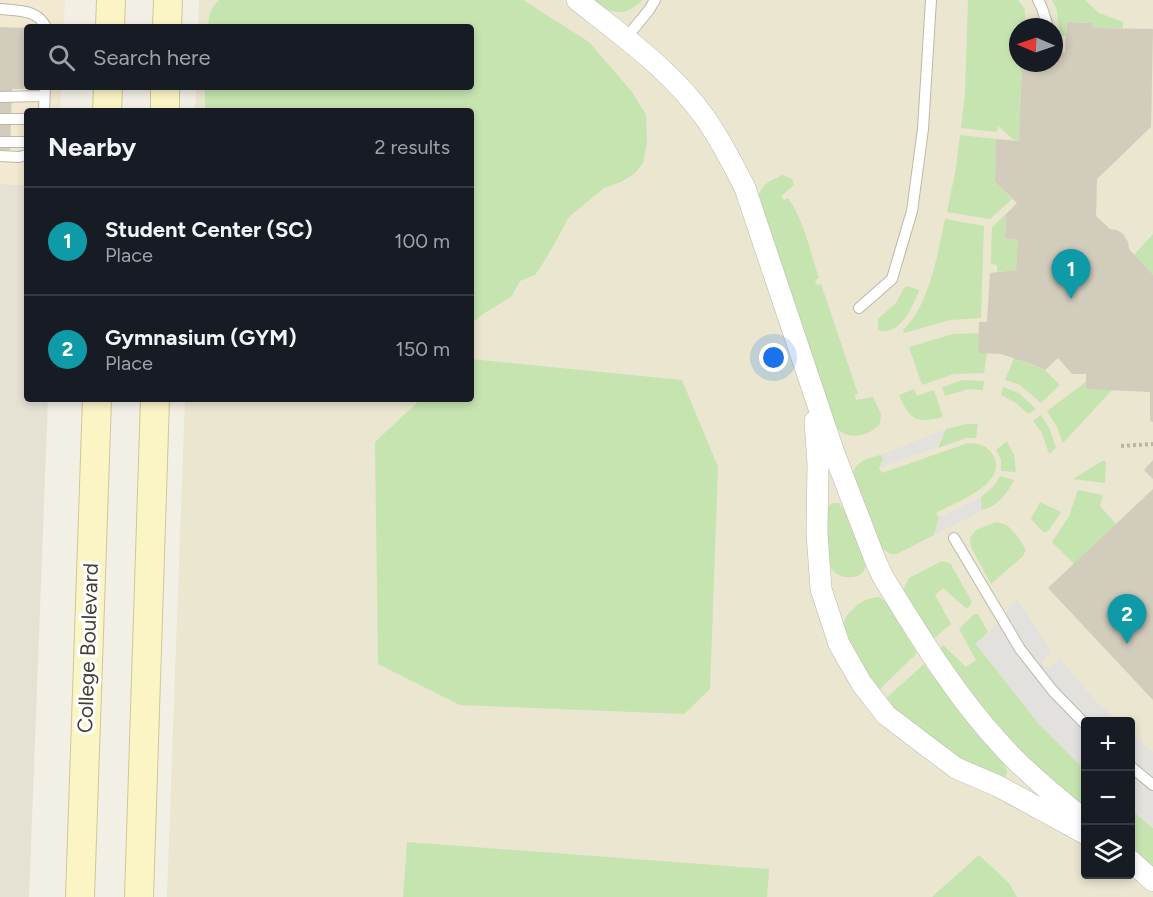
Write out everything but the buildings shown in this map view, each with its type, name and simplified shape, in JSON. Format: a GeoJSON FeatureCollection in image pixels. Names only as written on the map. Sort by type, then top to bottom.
{"type":"FeatureCollection","features":[{"type":"Feature","properties":{"kind":"main road"},"geometry":{"type":"LineString","coordinates":[[110,24],[111,0]]}},
{"type":"Feature","properties":{"kind":"main road"},"geometry":{"type":"LineString","coordinates":[[167,24],[168,0]]}},
{"type":"Feature","properties":{"kind":"main road"},"geometry":{"type":"LineString","coordinates":[[107,108],[108,90]]}},
{"type":"Feature","properties":{"kind":"main road"},"geometry":{"type":"LineString","coordinates":[[165,90],[165,108]]}},
{"type":"Feature","properties":{"kind":"main road","name":"College Boulevard"},"geometry":{"type":"LineString","coordinates":[[80,897],[97,402]]}},
{"type":"Feature","properties":{"kind":"main road"},"geometry":{"type":"LineString","coordinates":[[139,897],[155,402]]}},
{"type":"Feature","properties":{"kind":"street"},"geometry":{"type":"LineString","coordinates":[[577,0],[626,38],[681,88],[706,118],[726,150],[745,188],[836,457],[876,562],[944,674],[1003,747],[1038,783],[1081,817]]}},
{"type":"Feature","properties":{"kind":"street"},"geometry":{"type":"LineString","coordinates":[[812,388],[818,458],[817,533],[821,589],[839,644],[862,684],[886,715],[956,768],[998,786],[1081,831]]}},
{"type":"Feature","properties":{"kind":"street"},"geometry":{"type":"LineString","coordinates":[[1135,864],[1153,881]]}},
{"type":"Feature","properties":{"kind":"lane"},"geometry":{"type":"LineString","coordinates":[[626,38],[655,0]]}},
{"type":"Feature","properties":{"kind":"lane"},"geometry":{"type":"LineString","coordinates":[[859,308],[892,279],[912,211],[923,129],[931,0]]}},
{"type":"Feature","properties":{"kind":"lane"},"geometry":{"type":"LineString","coordinates":[[1038,0],[1045,18]]}},
{"type":"Feature","properties":{"kind":"lane"},"geometry":{"type":"LineString","coordinates":[[0,9],[34,14],[44,24]]}},
{"type":"Feature","properties":{"kind":"lane"},"geometry":{"type":"LineString","coordinates":[[0,97],[44,92],[44,108]]}},
{"type":"Feature","properties":{"kind":"lane"},"geometry":{"type":"LineString","coordinates":[[0,118],[24,119]]}},
{"type":"Feature","properties":{"kind":"lane"},"geometry":{"type":"LineString","coordinates":[[0,142],[24,142]]}},
{"type":"Feature","properties":{"kind":"lane"},"geometry":{"type":"LineString","coordinates":[[0,156],[24,155]]}},
{"type":"Feature","properties":{"kind":"lane"},"geometry":{"type":"LineString","coordinates":[[954,538],[1020,649],[1053,691],[1081,720]]}},
{"type":"Feature","properties":{"kind":"lane"},"geometry":{"type":"LineString","coordinates":[[1135,769],[1153,785]]}},
{"type":"Feature","properties":{"kind":"path"},"geometry":{"type":"LineString","coordinates":[[1121,446],[1153,444]]}},
{"type":"Feature","properties":{"kind":"shaded area"},"geometry":{"type":"Polygon","coordinates":[[[0,0],[65,0],[64,24],[24,24],[24,90],[61,90],[60,108],[24,108],[24,185],[0,184],[0,0]]]}},
{"type":"Feature","properties":{"kind":"shaded area"},"geometry":{"type":"Polygon","coordinates":[[[199,0],[1153,0],[1153,897],[167,897],[185,402],[474,402],[474,108],[195,108],[196,90],[474,90],[474,24],[198,24],[199,0]]]}},
{"type":"Feature","properties":{"kind":"shaded area"},"geometry":{"type":"Polygon","coordinates":[[[0,184],[24,185],[24,402],[48,402],[29,897],[0,897],[0,184]]]}},
{"type":"Feature","properties":{"kind":"shaded area"},"geometry":{"type":"Polygon","coordinates":[[[946,429],[937,447],[879,468],[884,460],[881,455],[946,429]]]}},
{"type":"Feature","properties":{"kind":"shaded area"},"geometry":{"type":"Polygon","coordinates":[[[981,497],[980,508],[983,510],[934,535],[939,518],[981,497]]]}},
{"type":"Feature","properties":{"kind":"shaded area"},"geometry":{"type":"Polygon","coordinates":[[[1017,599],[1051,651],[1042,662],[1045,667],[1050,667],[1060,659],[1094,699],[1114,717],[1081,717],[1081,766],[1038,723],[976,643],[988,634],[1017,599]]]}},
{"type":"Feature","properties":{"kind":"shaded area"},"geometry":{"type":"Polygon","coordinates":[[[1135,737],[1153,752],[1153,828],[1135,812],[1135,737]]]}},
{"type":"Feature","properties":{"kind":"green space"},"geometry":{"type":"Polygon","coordinates":[[[219,0],[523,0],[589,42],[632,92],[646,115],[647,142],[643,163],[635,173],[621,182],[604,188],[569,217],[535,275],[520,281],[511,297],[474,321],[474,108],[205,108],[205,90],[474,90],[474,24],[208,24],[210,12],[219,0]]]}},
{"type":"Feature","properties":{"kind":"green space"},"geometry":{"type":"Polygon","coordinates":[[[591,0],[642,0],[629,10],[617,12],[604,8],[591,0]]]}},
{"type":"Feature","properties":{"kind":"green space"},"geometry":{"type":"Polygon","coordinates":[[[968,0],[1018,0],[1025,9],[1025,18],[1009,18],[1009,72],[1022,72],[1019,141],[1014,140],[998,126],[997,132],[961,128],[965,93],[968,0]]]}},
{"type":"Feature","properties":{"kind":"green space"},"geometry":{"type":"Polygon","coordinates":[[[1052,0],[1085,0],[1099,13],[1123,22],[1123,28],[1093,28],[1092,23],[1067,22],[1066,36],[1063,36],[1063,18],[1058,18],[1052,0]]]}},
{"type":"Feature","properties":{"kind":"green space"},"geometry":{"type":"Polygon","coordinates":[[[960,135],[996,139],[995,182],[1012,199],[990,219],[947,212],[960,135]]]}},
{"type":"Feature","properties":{"kind":"green space"},"geometry":{"type":"Polygon","coordinates":[[[783,175],[792,179],[794,185],[781,196],[784,200],[788,198],[802,226],[819,278],[815,280],[817,285],[821,284],[858,394],[855,395],[856,400],[873,397],[881,414],[880,424],[870,432],[858,436],[846,434],[836,427],[758,198],[764,186],[783,175]]]}},
{"type":"Feature","properties":{"kind":"green space"},"geometry":{"type":"Polygon","coordinates":[[[1006,214],[1005,238],[1018,240],[1016,270],[997,272],[997,265],[991,264],[992,227],[1006,214]]]}},
{"type":"Feature","properties":{"kind":"green space"},"geometry":{"type":"Polygon","coordinates":[[[945,219],[984,226],[981,318],[950,320],[904,333],[903,330],[912,320],[926,293],[945,219]]]}},
{"type":"Feature","properties":{"kind":"green space"},"geometry":{"type":"Polygon","coordinates":[[[1153,234],[1153,275],[1134,255],[1153,234]]]}},
{"type":"Feature","properties":{"kind":"green space"},"geometry":{"type":"Polygon","coordinates":[[[908,286],[919,290],[904,319],[893,329],[878,330],[878,319],[896,303],[904,288],[908,286]]]}},
{"type":"Feature","properties":{"kind":"green space"},"geometry":{"type":"Polygon","coordinates":[[[979,333],[978,353],[987,353],[984,373],[954,374],[922,385],[909,347],[953,334],[979,333]]]}},
{"type":"Feature","properties":{"kind":"green space"},"geometry":{"type":"Polygon","coordinates":[[[1014,358],[1045,370],[1060,385],[1041,403],[1020,385],[1005,380],[1014,358]]]}},
{"type":"Feature","properties":{"kind":"green space"},"geometry":{"type":"Polygon","coordinates":[[[474,359],[682,380],[718,467],[710,689],[684,714],[460,705],[378,664],[375,442],[418,402],[474,402],[474,359]]]}},
{"type":"Feature","properties":{"kind":"green space"},"geometry":{"type":"Polygon","coordinates":[[[963,380],[984,381],[983,390],[969,389],[945,396],[942,387],[963,380]]]}},
{"type":"Feature","properties":{"kind":"green space"},"geometry":{"type":"Polygon","coordinates":[[[1086,382],[1086,389],[1112,390],[1063,443],[1047,411],[1086,382]]]}},
{"type":"Feature","properties":{"kind":"green space"},"geometry":{"type":"Polygon","coordinates":[[[1003,387],[1019,393],[1036,409],[1028,414],[1016,403],[1001,395],[1003,387]]]}},
{"type":"Feature","properties":{"kind":"green space"},"geometry":{"type":"Polygon","coordinates":[[[914,389],[917,396],[934,390],[943,417],[920,420],[911,415],[899,395],[914,389]]]}},
{"type":"Feature","properties":{"kind":"green space"},"geometry":{"type":"Polygon","coordinates":[[[1041,415],[1050,430],[1056,448],[1049,454],[1042,433],[1033,421],[1041,415]]]}},
{"type":"Feature","properties":{"kind":"green space"},"geometry":{"type":"Polygon","coordinates":[[[966,424],[978,424],[976,438],[967,438],[938,448],[946,429],[966,424]]]}},
{"type":"Feature","properties":{"kind":"green space"},"geometry":{"type":"Polygon","coordinates":[[[1007,441],[1014,455],[1016,472],[1001,471],[1001,459],[996,450],[1007,441]]]}},
{"type":"Feature","properties":{"kind":"green space"},"geometry":{"type":"Polygon","coordinates":[[[968,443],[982,445],[993,455],[996,465],[994,475],[987,483],[978,491],[936,513],[939,518],[934,535],[897,554],[890,554],[878,545],[852,474],[857,466],[867,459],[881,455],[884,457],[879,468],[882,473],[968,443]]]}},
{"type":"Feature","properties":{"kind":"green space"},"geometry":{"type":"Polygon","coordinates":[[[1102,461],[1106,461],[1105,483],[1073,479],[1102,461]]]}},
{"type":"Feature","properties":{"kind":"green space"},"geometry":{"type":"Polygon","coordinates":[[[1000,476],[1014,480],[1001,499],[981,510],[981,497],[994,486],[1000,476]]]}},
{"type":"Feature","properties":{"kind":"green space"},"geometry":{"type":"Polygon","coordinates":[[[1078,490],[1103,495],[1100,506],[1116,524],[1074,564],[1052,542],[1069,516],[1078,490]]]}},
{"type":"Feature","properties":{"kind":"green space"},"geometry":{"type":"Polygon","coordinates":[[[1040,502],[1061,512],[1049,530],[1044,533],[1031,519],[1040,502]]]}},
{"type":"Feature","properties":{"kind":"green space"},"geometry":{"type":"Polygon","coordinates":[[[832,503],[839,503],[843,508],[866,565],[858,576],[842,576],[834,571],[829,563],[826,553],[827,508],[832,503]]]}},
{"type":"Feature","properties":{"kind":"green space"},"geometry":{"type":"Polygon","coordinates":[[[996,522],[1010,528],[1026,550],[1023,556],[991,584],[971,547],[970,538],[976,530],[996,522]]]}},
{"type":"Feature","properties":{"kind":"green space"},"geometry":{"type":"Polygon","coordinates":[[[942,561],[951,564],[972,602],[967,609],[943,588],[935,595],[951,624],[931,641],[903,590],[909,578],[942,561]]]}},
{"type":"Feature","properties":{"kind":"green space"},"geometry":{"type":"Polygon","coordinates":[[[879,597],[885,601],[917,653],[880,689],[876,690],[853,652],[844,625],[848,614],[857,606],[868,599],[879,597]]]}},
{"type":"Feature","properties":{"kind":"green space"},"geometry":{"type":"Polygon","coordinates":[[[974,614],[978,614],[988,632],[976,644],[1038,723],[1081,766],[1081,809],[1016,749],[938,652],[943,645],[966,667],[976,660],[959,629],[974,614]]]}},
{"type":"Feature","properties":{"kind":"green space"},"geometry":{"type":"Polygon","coordinates":[[[924,664],[974,730],[1003,762],[1007,774],[1002,779],[971,769],[883,701],[924,664]]]}},
{"type":"Feature","properties":{"kind":"green space"},"geometry":{"type":"Polygon","coordinates":[[[1135,813],[1153,828],[1153,869],[1135,851],[1135,813]]]}},
{"type":"Feature","properties":{"kind":"green space"},"geometry":{"type":"Polygon","coordinates":[[[407,842],[769,869],[767,897],[403,897],[407,842]]]}},
{"type":"Feature","properties":{"kind":"green space"},"geometry":{"type":"Polygon","coordinates":[[[979,855],[1009,883],[1017,897],[932,897],[979,855]]]}},
{"type":"Feature","properties":{"kind":"place","name":"Student Center (SC)"},"geometry":{"type":"Point","coordinates":[1071,299]}},
{"type":"Feature","properties":{"kind":"place","name":"Gymnasium (GYM)"},"geometry":{"type":"Point","coordinates":[1127,644]}}]}
